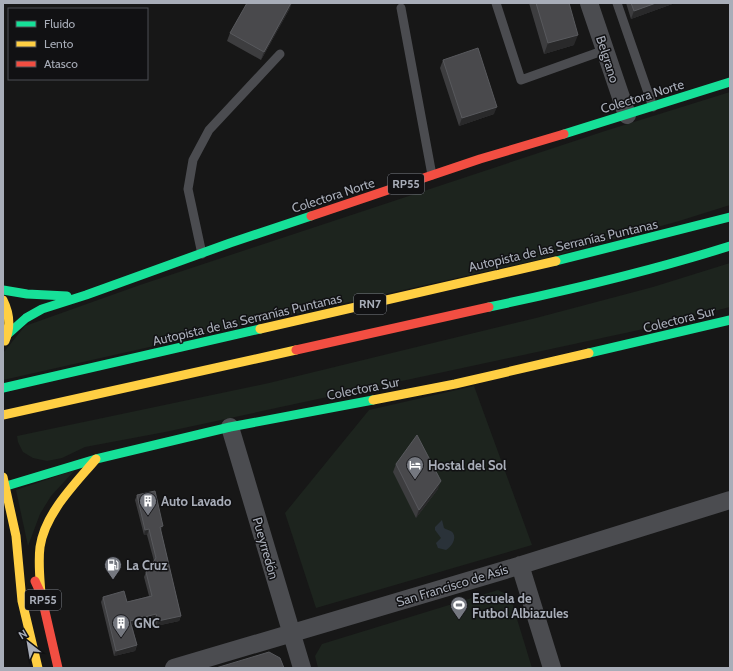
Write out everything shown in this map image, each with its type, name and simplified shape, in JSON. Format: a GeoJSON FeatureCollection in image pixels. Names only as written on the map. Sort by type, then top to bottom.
{"type":"FeatureCollection","features":[{"type":"Feature","properties":{"kind":"main road","name":"Colectora Norte"},"geometry":{"type":"LineString","coordinates":[[8,334],[28,317],[42,309],[84,296],[120,281],[480,159],[653,107],[730,82]]}},
{"type":"Feature","properties":{"kind":"main road","name":"Autopista de las Serranías Puntanas"},"geometry":{"type":"LineString","coordinates":[[6,387],[599,251],[730,217]]}},
{"type":"Feature","properties":{"kind":"main road","name":"RN7"},"geometry":{"type":"LineString","coordinates":[[3,415],[581,287],[692,258],[730,246]]}},
{"type":"Feature","properties":{"kind":"main road","name":"Colectora Norte"},"geometry":{"type":"LineString","coordinates":[[3,290],[54,296],[84,296]]}},
{"type":"Feature","properties":{"kind":"main road","name":"RP55"},"geometry":{"type":"LineString","coordinates":[[3,300],[8,311],[10,325],[8,334],[3,344]]}},
{"type":"Feature","properties":{"kind":"main road","name":"Colectora Sur"},"geometry":{"type":"LineString","coordinates":[[4,487],[96,460],[230,427],[455,384],[730,320]]}},
{"type":"Feature","properties":{"kind":"main road"},"geometry":{"type":"LineString","coordinates":[[41,594],[39,556],[43,533],[60,504],[96,460]]}},
{"type":"Feature","properties":{"kind":"main road","name":"RP55"},"geometry":{"type":"LineString","coordinates":[[3,477],[16,536],[22,601],[38,668]]}},
{"type":"Feature","properties":{"kind":"main road","name":"RP55"},"geometry":{"type":"LineString","coordinates":[[16,536],[41,594],[58,668]]}},
{"type":"Feature","properties":{"kind":"main road"},"geometry":{"type":"LineString","coordinates":[[11,566],[22,601]]}},
{"type":"Feature","properties":{"kind":"street","name":"Belgrano"},"geometry":{"type":"LineString","coordinates":[[589,3],[627,115]]}},
{"type":"Feature","properties":{"kind":"street","name":"Pueyrredón"},"geometry":{"type":"LineString","coordinates":[[230,427],[302,668]]}},
{"type":"Feature","properties":{"kind":"street","name":"San Francisco de Asís"},"geometry":{"type":"LineString","coordinates":[[174,668],[520,565],[730,500]]}},
{"type":"Feature","properties":{"kind":"street"},"geometry":{"type":"LineString","coordinates":[[520,565],[552,668]]}},
{"type":"Feature","properties":{"kind":"lane"},"geometry":{"type":"LineString","coordinates":[[496,3],[521,80],[605,50]]}},
{"type":"Feature","properties":{"kind":"lane"},"geometry":{"type":"LineString","coordinates":[[617,3],[653,107]]}},
{"type":"Feature","properties":{"kind":"lane"},"geometry":{"type":"LineString","coordinates":[[400,8],[432,175]]}},
{"type":"Feature","properties":{"kind":"lane"},"geometry":{"type":"LineString","coordinates":[[202,254],[188,189],[193,160],[209,130],[280,54]]}},
{"type":"Feature","properties":{"kind":"shaded area"},"geometry":{"type":"Polygon","coordinates":[[[730,92],[730,205],[679,221],[550,257],[3,380],[3,353],[25,326],[140,285],[605,131],[730,92]]]}},
{"type":"Feature","properties":{"kind":"shaded area"},"geometry":{"type":"Polygon","coordinates":[[[730,263],[730,307],[639,330],[165,432],[85,447],[62,458],[47,461],[33,458],[23,452],[18,442],[17,436],[269,383],[536,318],[653,287],[730,263]]]}},
{"type":"Feature","properties":{"kind":"shaded area"},"geometry":{"type":"Polygon","coordinates":[[[474,386],[532,545],[316,608],[285,513],[369,410],[474,386]]]}},
{"type":"Feature","properties":{"kind":"shaded area"},"geometry":{"type":"Polygon","coordinates":[[[75,470],[51,496],[40,514],[28,546],[16,490],[75,470]]]}},
{"type":"Feature","properties":{"kind":"shaded area"},"geometry":{"type":"Polygon","coordinates":[[[442,520],[444,528],[451,531],[454,535],[453,543],[446,550],[438,548],[436,543],[441,538],[435,530],[435,527],[442,520]]]}},
{"type":"Feature","properties":{"kind":"shaded area","name":"Escuela de Futbol Albiazules"},"geometry":{"type":"Polygon","coordinates":[[[498,590],[510,596],[532,668],[318,668],[315,656],[322,644],[498,590]]]}},
{"type":"Feature","properties":{"kind":"building"},"geometry":{"type":"Polygon","coordinates":[[[247,3],[291,3],[264,52],[230,33],[247,3]]]}},
{"type":"Feature","properties":{"kind":"building"},"geometry":{"type":"Polygon","coordinates":[[[536,3],[569,3],[578,35],[548,43],[536,3]]]}},
{"type":"Feature","properties":{"kind":"building"},"geometry":{"type":"Polygon","coordinates":[[[631,3],[656,3],[634,11],[631,3]]]}},
{"type":"Feature","properties":{"kind":"building"},"geometry":{"type":"Polygon","coordinates":[[[478,48],[497,107],[462,118],[443,60],[478,48]]]}},
{"type":"Feature","properties":{"kind":"building","name":"Hostal del Sol"},"geometry":{"type":"Polygon","coordinates":[[[417,435],[441,481],[419,510],[396,464],[417,435]]]}},
{"type":"Feature","properties":{"kind":"building"},"geometry":{"type":"Polygon","coordinates":[[[155,491],[163,526],[160,527],[181,616],[158,621],[156,614],[130,621],[137,645],[116,651],[103,597],[124,591],[127,602],[152,596],[146,572],[156,558],[149,529],[145,530],[137,495],[155,491]]]}},
{"type":"Feature","properties":{"kind":"building"},"geometry":{"type":"Polygon","coordinates":[[[269,652],[280,658],[284,668],[216,668],[269,652]]]}},
{"type":"Feature","properties":{"kind":"traffic: fast"},"geometry":{"type":"LineString","coordinates":[[564,134],[730,82]]}},
{"type":"Feature","properties":{"kind":"traffic: fast"},"geometry":{"type":"LineString","coordinates":[[8,334],[26,318],[42,309],[311,216]]}},
{"type":"Feature","properties":{"kind":"traffic: fast"},"geometry":{"type":"LineString","coordinates":[[556,261],[730,217]]}},
{"type":"Feature","properties":{"kind":"traffic: fast"},"geometry":{"type":"LineString","coordinates":[[489,307],[610,280],[730,246]]}},
{"type":"Feature","properties":{"kind":"traffic: fast"},"geometry":{"type":"LineString","coordinates":[[3,290],[27,294],[67,296]]}},
{"type":"Feature","properties":{"kind":"traffic: fast"},"geometry":{"type":"LineString","coordinates":[[589,353],[730,320]]}},
{"type":"Feature","properties":{"kind":"traffic: fast"},"geometry":{"type":"LineString","coordinates":[[3,388],[260,329]]}},
{"type":"Feature","properties":{"kind":"traffic: fast"},"geometry":{"type":"LineString","coordinates":[[3,487],[96,459],[230,427],[373,400]]}},
{"type":"Feature","properties":{"kind":"traffic: slow"},"geometry":{"type":"LineString","coordinates":[[260,329],[556,261]]}},
{"type":"Feature","properties":{"kind":"traffic: slow"},"geometry":{"type":"LineString","coordinates":[[3,300],[9,320],[5,341]]}},
{"type":"Feature","properties":{"kind":"traffic: slow"},"geometry":{"type":"LineString","coordinates":[[3,415],[296,350]]}},
{"type":"Feature","properties":{"kind":"traffic: slow"},"geometry":{"type":"LineString","coordinates":[[373,400],[455,384],[589,353]]}},
{"type":"Feature","properties":{"kind":"traffic: slow"},"geometry":{"type":"LineString","coordinates":[[41,594],[39,559],[43,534],[54,511],[70,489],[96,459]]}},
{"type":"Feature","properties":{"kind":"traffic: slow"},"geometry":{"type":"LineString","coordinates":[[3,477],[16,536],[22,601],[38,668]]}},
{"type":"Feature","properties":{"kind":"traffic: jam"},"geometry":{"type":"LineString","coordinates":[[311,216],[480,159],[564,134]]}},
{"type":"Feature","properties":{"kind":"traffic: jam"},"geometry":{"type":"LineString","coordinates":[[296,350],[489,307]]}},
{"type":"Feature","properties":{"kind":"traffic: jam"},"geometry":{"type":"LineString","coordinates":[[35,581],[41,594],[58,668]]}},
{"type":"Feature","properties":{"kind":"place","name":"Hostal del Sol"},"geometry":{"type":"Point","coordinates":[415,480]}},
{"type":"Feature","properties":{"kind":"place","name":"Auto Lavado"},"geometry":{"type":"Point","coordinates":[148,516]}},
{"type":"Feature","properties":{"kind":"place","name":"La Cruz"},"geometry":{"type":"Point","coordinates":[113,580]}},
{"type":"Feature","properties":{"kind":"place","name":"Escuela de Futbol Albiazules"},"geometry":{"type":"Point","coordinates":[459,620]}},
{"type":"Feature","properties":{"kind":"place","name":"GNC"},"geometry":{"type":"Point","coordinates":[121,638]}}]}
